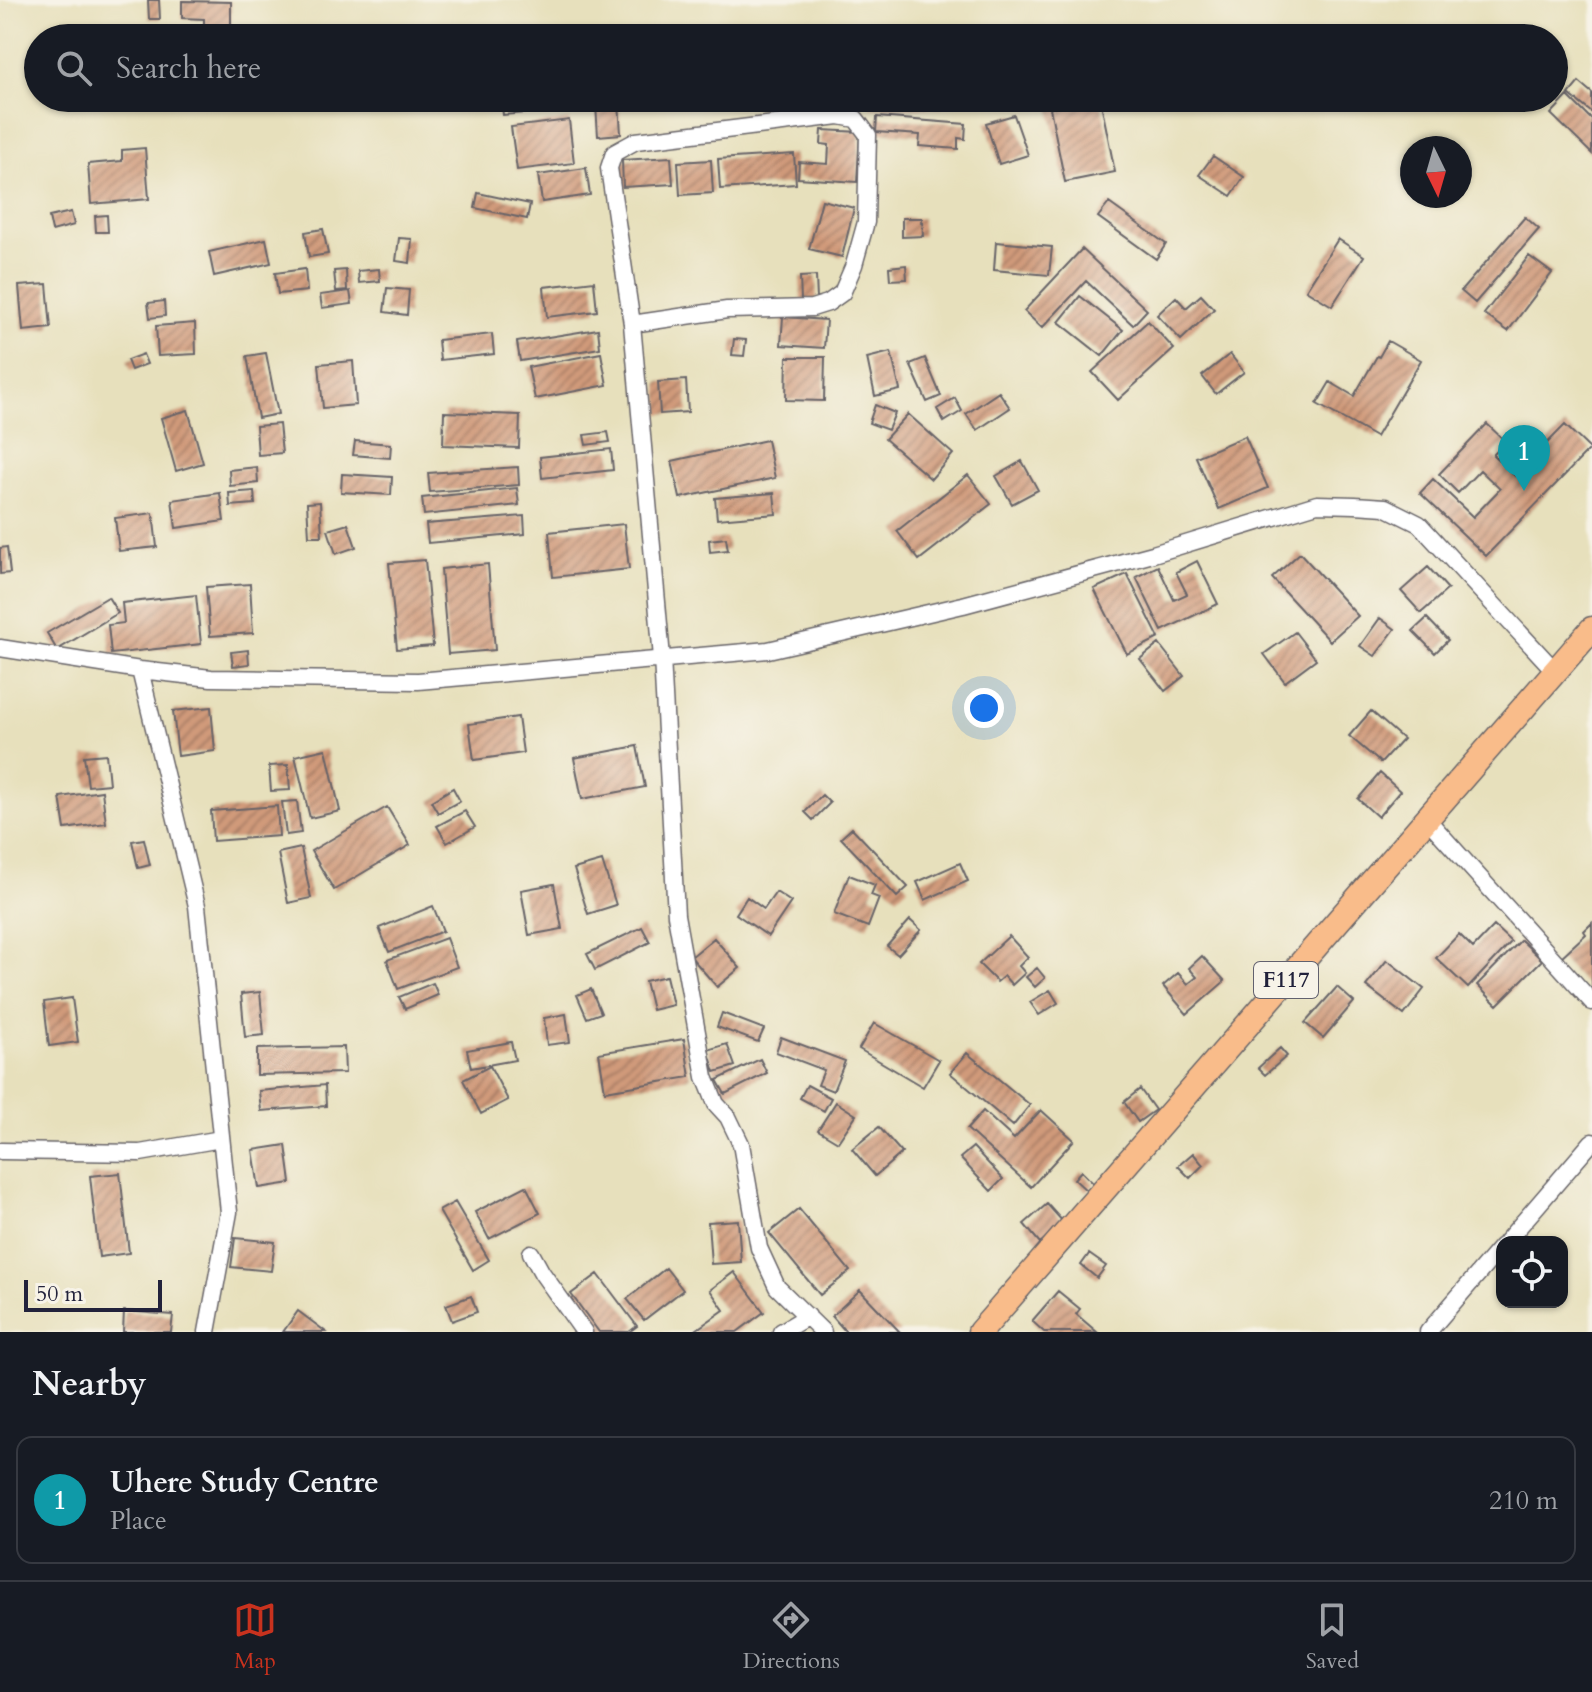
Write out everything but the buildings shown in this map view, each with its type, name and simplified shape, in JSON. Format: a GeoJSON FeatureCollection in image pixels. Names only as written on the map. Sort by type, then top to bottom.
{"type":"FeatureCollection","features":[{"type":"Feature","properties":{"kind":"main road","name":"F117"},"geometry":{"type":"LineString","coordinates":[[980,1332],[1592,629]]}},
{"type":"Feature","properties":{"kind":"street"},"geometry":{"type":"LineString","coordinates":[[632,324],[727,310],[812,308],[828,303],[842,293],[854,265],[866,222],[868,135],[856,119],[839,116],[636,141],[614,153],[609,168],[632,324],[662,658],[676,915],[705,1077],[716,1104],[728,1117],[741,1144],[759,1248],[777,1287],[823,1332]]}},
{"type":"Feature","properties":{"kind":"street"},"geometry":{"type":"LineString","coordinates":[[0,648],[211,678],[418,681],[768,650],[963,605],[1153,554],[1317,504],[1342,504],[1385,507],[1419,524],[1555,671]]}},
{"type":"Feature","properties":{"kind":"street"},"geometry":{"type":"LineString","coordinates":[[140,670],[197,906],[229,1212],[207,1332]]}},
{"type":"Feature","properties":{"kind":"street"},"geometry":{"type":"LineString","coordinates":[[1426,818],[1592,1002]]}},
{"type":"Feature","properties":{"kind":"street"},"geometry":{"type":"LineString","coordinates":[[0,1151],[140,1153],[221,1139]]}},
{"type":"Feature","properties":{"kind":"street"},"geometry":{"type":"LineString","coordinates":[[1511,1236],[1592,1142]]}},
{"type":"Feature","properties":{"kind":"street"},"geometry":{"type":"LineString","coordinates":[[531,1253],[584,1332]]}},
{"type":"Feature","properties":{"kind":"street"},"geometry":{"type":"LineString","coordinates":[[1428,1332],[1496,1253]]}},
{"type":"Feature","properties":{"kind":"street"},"geometry":{"type":"LineString","coordinates":[[781,1332],[808,1316]]}},
{"type":"Feature","properties":{"kind":"place","name":"Uhere Study Centre"},"geometry":{"type":"Point","coordinates":[1524,491]}}]}
